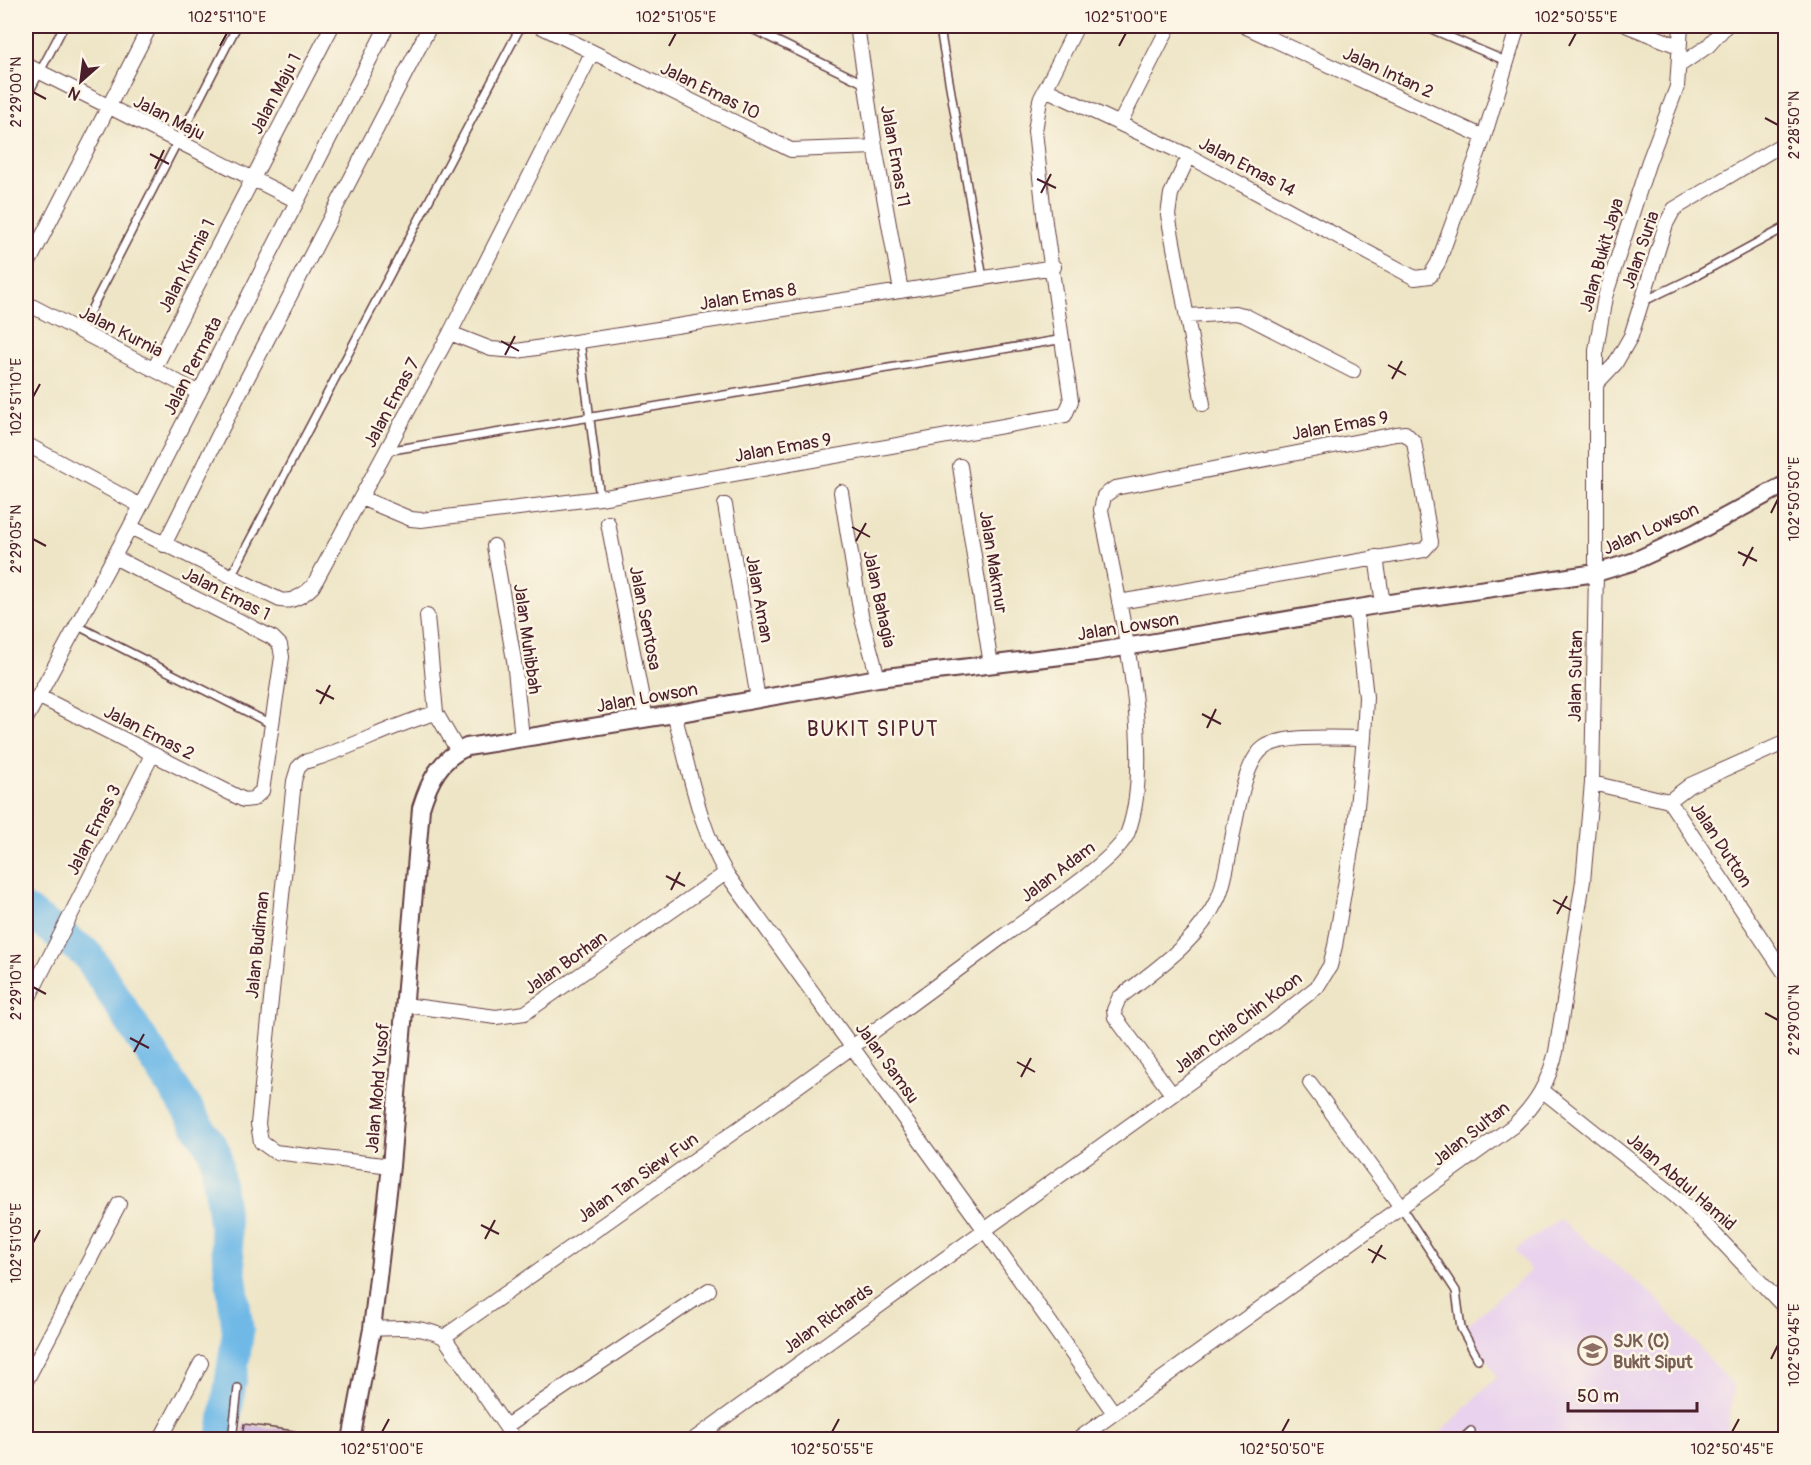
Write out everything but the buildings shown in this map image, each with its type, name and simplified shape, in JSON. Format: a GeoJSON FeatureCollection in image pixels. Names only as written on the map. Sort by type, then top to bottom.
{"type":"FeatureCollection","features":[{"type":"Feature","properties":{"kind":"street"},"geometry":{"type":"LineString","coordinates":[[26,268],[150,26]]}},
{"type":"Feature","properties":{"kind":"street","name":"Jalan Maju 1"},"geometry":{"type":"LineString","coordinates":[[252,179],[332,26]]}},
{"type":"Feature","properties":{"kind":"street","name":"Jalan Permata"},"geometry":{"type":"LineString","coordinates":[[26,719],[141,506],[387,26]]}},
{"type":"Feature","properties":{"kind":"street"},"geometry":{"type":"LineString","coordinates":[[164,545],[238,396],[430,26]]}},
{"type":"Feature","properties":{"kind":"street","name":"Jalan Emas 10"},"geometry":{"type":"LineString","coordinates":[[540,26],[791,150],[875,147]]}},
{"type":"Feature","properties":{"kind":"street","name":"Jalan Emas 11"},"geometry":{"type":"LineString","coordinates":[[857,26],[875,147],[901,291]]}},
{"type":"Feature","properties":{"kind":"street","name":"Jalan Emas 9"},"geometry":{"type":"LineString","coordinates":[[361,498],[401,516],[421,520],[600,498],[1065,416],[1071,401],[1054,267],[1045,222],[1035,130],[1036,114],[1045,89],[1077,26]]}},
{"type":"Feature","properties":{"kind":"street"},"geometry":{"type":"LineString","coordinates":[[1120,123],[1169,26]]}},
{"type":"Feature","properties":{"kind":"street","name":"Jalan Intan 2"},"geometry":{"type":"LineString","coordinates":[[1244,26],[1484,137]]}},
{"type":"Feature","properties":{"kind":"street"},"geometry":{"type":"LineString","coordinates":[[1484,137],[1518,26]]}},
{"type":"Feature","properties":{"kind":"street"},"geometry":{"type":"LineString","coordinates":[[1628,26],[1678,46]]}},
{"type":"Feature","properties":{"kind":"street","name":"Jalan Bukit Jaya"},"geometry":{"type":"LineString","coordinates":[[1596,573],[1596,350],[1605,297],[1649,161],[1677,87],[1681,26]]}},
{"type":"Feature","properties":{"kind":"street"},"geometry":{"type":"LineString","coordinates":[[1680,65],[1708,46],[1726,26]]}},
{"type":"Feature","properties":{"kind":"street","name":"Jalan Emas 7"},"geometry":{"type":"LineString","coordinates":[[130,527],[280,600],[287,602],[304,596],[313,586],[450,333],[592,53]]}},
{"type":"Feature","properties":{"kind":"street","name":"Jalan Maju"},"geometry":{"type":"LineString","coordinates":[[26,65],[297,201]]}},
{"type":"Feature","properties":{"kind":"street","name":"Jalan Emas 14"},"geometry":{"type":"LineString","coordinates":[[1045,89],[1189,156],[1415,278],[1430,276],[1438,263],[1484,137]]}},
{"type":"Feature","properties":{"kind":"street","name":"Jalan Suria"},"geometry":{"type":"LineString","coordinates":[[1597,383],[1623,351],[1642,302],[1666,224],[1674,209],[1785,142]]}},
{"type":"Feature","properties":{"kind":"street"},"geometry":{"type":"LineString","coordinates":[[1189,156],[1171,195],[1168,214],[1203,404]]}},
{"type":"Feature","properties":{"kind":"street","name":"Jalan Kurnia 1"},"geometry":{"type":"LineString","coordinates":[[154,369],[252,179]]}},
{"type":"Feature","properties":{"kind":"street","name":"Jalan Emas 8"},"geometry":{"type":"LineString","coordinates":[[450,333],[477,345],[502,351],[580,341],[1054,267]]}},
{"type":"Feature","properties":{"kind":"street","name":"Jalan Kurnia"},"geometry":{"type":"LineString","coordinates":[[26,303],[199,393]]}},
{"type":"Feature","properties":{"kind":"street"},"geometry":{"type":"LineString","coordinates":[[1188,316],[1235,313],[1244,315],[1353,371]]}},
{"type":"Feature","properties":{"kind":"street"},"geometry":{"type":"LineString","coordinates":[[1785,348],[1785,381]]}},
{"type":"Feature","properties":{"kind":"street","name":"Jalan Emas 9"},"geometry":{"type":"LineString","coordinates":[[1119,602],[1425,550],[1431,542],[1414,442],[1405,434],[1114,488],[1104,496],[1101,510],[1126,647]]}},
{"type":"Feature","properties":{"kind":"street"},"geometry":{"type":"LineString","coordinates":[[26,444],[141,506]]}},
{"type":"Feature","properties":{"kind":"street","name":"Jalan Makmur"},"geometry":{"type":"LineString","coordinates":[[960,466],[991,665]]}},
{"type":"Feature","properties":{"kind":"street","name":"Jalan Lowson"},"geometry":{"type":"LineString","coordinates":[[458,751],[522,738],[646,719],[878,678],[1126,647],[1356,608],[1596,573],[1632,562],[1695,532],[1785,483]]}},
{"type":"Feature","properties":{"kind":"street","name":"Jalan Bahagia"},"geometry":{"type":"LineString","coordinates":[[841,492],[857,594],[878,678]]}},
{"type":"Feature","properties":{"kind":"street","name":"Jalan Aman"},"geometry":{"type":"LineString","coordinates":[[724,505],[758,699]]}},
{"type":"Feature","properties":{"kind":"street","name":"Jalan Sentosa"},"geometry":{"type":"LineString","coordinates":[[608,523],[646,719]]}},
{"type":"Feature","properties":{"kind":"street","name":"Jalan Muhibbah"},"geometry":{"type":"LineString","coordinates":[[494,546],[518,687],[522,738]]}},
{"type":"Feature","properties":{"kind":"street","name":"Jalan Emas 1"},"geometry":{"type":"LineString","coordinates":[[114,557],[273,638],[280,645],[282,657],[271,724]]}},
{"type":"Feature","properties":{"kind":"street"},"geometry":{"type":"LineString","coordinates":[[1376,557],[1383,604]]}},
{"type":"Feature","properties":{"kind":"street","name":"Jalan Sultan"},"geometry":{"type":"LineString","coordinates":[[1077,1440],[1513,1126],[1543,1091],[1556,1052],[1583,881],[1592,783],[1596,573]]}},
{"type":"Feature","properties":{"kind":"street","name":"Jalan Chia Chin Koon"},"geometry":{"type":"LineString","coordinates":[[984,1229],[1269,1025],[1307,996],[1325,978],[1335,946],[1355,826],[1364,738],[1366,697],[1356,608]]}},
{"type":"Feature","properties":{"kind":"street"},"geometry":{"type":"LineString","coordinates":[[427,615],[435,713],[458,751]]}},
{"type":"Feature","properties":{"kind":"street","name":"Jalan Adam"},"geometry":{"type":"LineString","coordinates":[[854,1048],[1088,872],[1125,840],[1137,787],[1137,732],[1126,647]]}},
{"type":"Feature","properties":{"kind":"street","name":"Jalan Emas 2"},"geometry":{"type":"LineString","coordinates":[[38,696],[244,800],[253,799],[262,790],[271,724]]}},
{"type":"Feature","properties":{"kind":"street","name":"Jalan Budiman"},"geometry":{"type":"LineString","coordinates":[[391,1166],[275,1152],[261,1142],[258,1125],[294,781],[298,768],[304,762],[352,747],[412,719],[435,713]]}},
{"type":"Feature","properties":{"kind":"street","name":"Jalan Samsu"},"geometry":{"type":"LineString","coordinates":[[674,714],[704,826],[714,853],[726,873],[854,1048],[1114,1413]]}},
{"type":"Feature","properties":{"kind":"street"},"geometry":{"type":"LineString","coordinates":[[1172,1094],[1115,1017],[1115,1004],[1119,998],[1189,942],[1210,912],[1224,879],[1248,771],[1257,754],[1272,744],[1288,741],[1364,738]]}},
{"type":"Feature","properties":{"kind":"street"},"geometry":{"type":"LineString","coordinates":[[1669,801],[1690,785],[1785,742]]}},
{"type":"Feature","properties":{"kind":"street","name":"Jalan Mohd Yusof"},"geometry":{"type":"LineString","coordinates":[[351,1440],[372,1329],[391,1166],[421,808],[435,774],[458,751]]}},
{"type":"Feature","properties":{"kind":"street","name":"Jalan Emas 3"},"geometry":{"type":"LineString","coordinates":[[26,1004],[152,755]]}},
{"type":"Feature","properties":{"kind":"street","name":"Jalan Dutton"},"geometry":{"type":"LineString","coordinates":[[1592,783],[1669,801],[1785,975]]}},
{"type":"Feature","properties":{"kind":"street","name":"Jalan Borhan"},"geometry":{"type":"LineString","coordinates":[[405,1005],[496,1017],[525,1013],[726,873]]}},
{"type":"Feature","properties":{"kind":"street","name":"Jalan Tan Siew Fun"},"geometry":{"type":"LineString","coordinates":[[444,1337],[854,1048]]}},
{"type":"Feature","properties":{"kind":"street"},"geometry":{"type":"LineString","coordinates":[[1310,1083],[1402,1208]]}},
{"type":"Feature","properties":{"kind":"street","name":"Jalan Abdul Hamid"},"geometry":{"type":"LineString","coordinates":[[1543,1091],[1674,1195],[1706,1224],[1785,1309]]}},
{"type":"Feature","properties":{"kind":"street"},"geometry":{"type":"LineString","coordinates":[[26,1381],[119,1204]]}},
{"type":"Feature","properties":{"kind":"street","name":"Jalan Richards"},"geometry":{"type":"LineString","coordinates":[[693,1440],[984,1229]]}},
{"type":"Feature","properties":{"kind":"street"},"geometry":{"type":"LineString","coordinates":[[506,1426],[709,1290]]}},
{"type":"Feature","properties":{"kind":"street"},"geometry":{"type":"LineString","coordinates":[[372,1329],[416,1328],[444,1337],[515,1440]]}},
{"type":"Feature","properties":{"kind":"street"},"geometry":{"type":"LineString","coordinates":[[160,1440],[201,1363]]}},
{"type":"Feature","properties":{"kind":"lane"},"geometry":{"type":"LineString","coordinates":[[26,98],[64,26]]}},
{"type":"Feature","properties":{"kind":"lane"},"geometry":{"type":"LineString","coordinates":[[80,331],[237,26]]}},
{"type":"Feature","properties":{"kind":"lane"},"geometry":{"type":"LineString","coordinates":[[231,576],[521,26]]}},
{"type":"Feature","properties":{"kind":"lane"},"geometry":{"type":"LineString","coordinates":[[746,26],[865,84]]}},
{"type":"Feature","properties":{"kind":"lane"},"geometry":{"type":"LineString","coordinates":[[1424,26],[1508,62]]}},
{"type":"Feature","properties":{"kind":"lane"},"geometry":{"type":"LineString","coordinates":[[940,29],[982,278]]}},
{"type":"Feature","properties":{"kind":"lane"},"geometry":{"type":"LineString","coordinates":[[1642,302],[1692,278],[1785,227]]}},
{"type":"Feature","properties":{"kind":"lane"},"geometry":{"type":"LineString","coordinates":[[386,450],[1064,339]]}},
{"type":"Feature","properties":{"kind":"lane"},"geometry":{"type":"LineString","coordinates":[[580,341],[600,498]]}},
{"type":"Feature","properties":{"kind":"lane"},"geometry":{"type":"LineString","coordinates":[[76,625],[271,724]]}},
{"type":"Feature","properties":{"kind":"lane"},"geometry":{"type":"LineString","coordinates":[[1402,1208],[1456,1291],[1461,1328],[1478,1359]]}},
{"type":"Feature","properties":{"kind":"lane"},"geometry":{"type":"LineString","coordinates":[[232,1440],[238,1388]]}},
{"type":"Feature","properties":{"kind":"lane"},"geometry":{"type":"LineString","coordinates":[[1461,1440],[1471,1431]]}},
{"type":"Feature","properties":{"kind":"shaded area","name":"SJK (C) Bukit Siput"},"geometry":{"type":"Polygon","coordinates":[[[1559,1219],[1656,1298],[1734,1387],[1726,1439],[1433,1440],[1497,1377],[1467,1325],[1531,1271],[1515,1250],[1559,1219]]]}},
{"type":"Feature","properties":{"kind":"waterway"},"geometry":{"type":"LineString","coordinates":[[26,911],[87,954],[215,1152],[238,1332],[222,1440]]}},
{"type":"Feature","properties":{"kind":"place","name":"SJK (C) Bukit Siput"},"geometry":{"type":"Point","coordinates":[1592,1351]}},
{"type":"Feature","properties":{"kind":"district","name":"BUKIT SIPUT"},"geometry":{"type":"Point","coordinates":[873,729]}}]}
